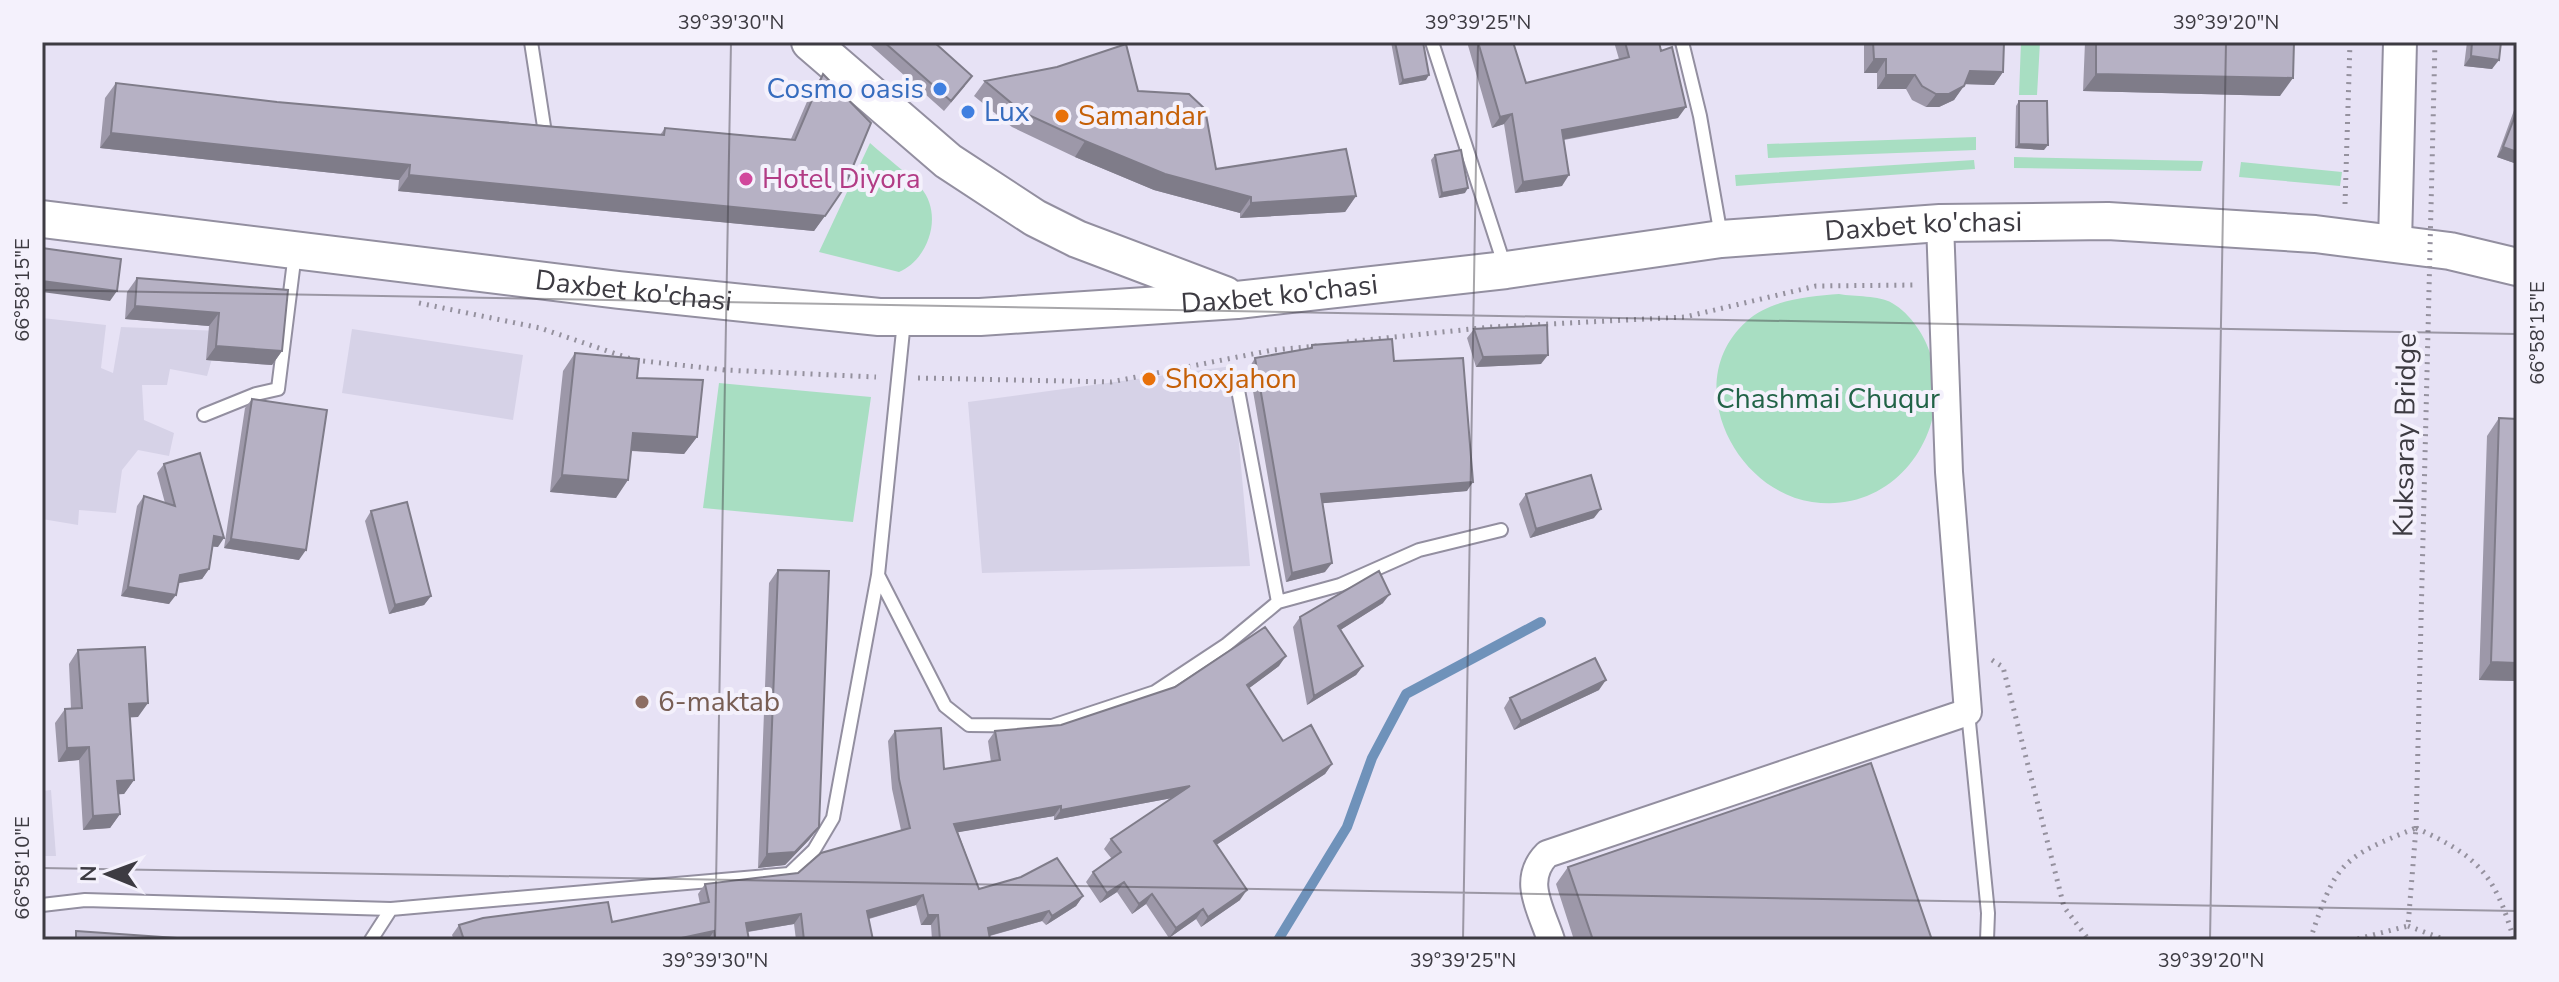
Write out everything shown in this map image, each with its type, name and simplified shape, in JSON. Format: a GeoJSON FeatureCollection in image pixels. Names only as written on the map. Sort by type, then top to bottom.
{"type":"FeatureCollection","features":[{"type":"Feature","properties":{"kind":"main road"},"geometry":{"type":"LineString","coordinates":[[810,42],[948,161],[1035,218],[1077,239],[1237,300]]}},
{"type":"Feature","properties":{"kind":"main road","name":"Daxbet ko'chasi"},"geometry":{"type":"LineString","coordinates":[[42,219],[619,290],[904,318],[980,317],[1237,300],[1506,270],[1721,239],[1940,223],[2108,221],[2344,237],[2395,243],[2517,267]]}},
{"type":"Feature","properties":{"kind":"street"},"geometry":{"type":"LineString","coordinates":[[2395,243],[2400,42]]}},
{"type":"Feature","properties":{"kind":"street"},"geometry":{"type":"LineString","coordinates":[[1551,940],[1532,882],[1534,867],[1547,854],[1968,712],[1949,472],[1940,223]]}},
{"type":"Feature","properties":{"kind":"lane"},"geometry":{"type":"LineString","coordinates":[[531,42],[545,133]]}},
{"type":"Feature","properties":{"kind":"lane"},"geometry":{"type":"LineString","coordinates":[[1432,42],[1506,270]]}},
{"type":"Feature","properties":{"kind":"lane"},"geometry":{"type":"LineString","coordinates":[[1682,42],[1700,116],[1721,239]]}},
{"type":"Feature","properties":{"kind":"lane"},"geometry":{"type":"LineString","coordinates":[[204,415],[256,394],[278,389],[296,250]]}},
{"type":"Feature","properties":{"kind":"lane"},"geometry":{"type":"LineString","coordinates":[[42,905],[85,900],[391,909],[789,874],[814,850],[833,818],[878,575],[904,318]]}},
{"type":"Feature","properties":{"kind":"lane"},"geometry":{"type":"LineString","coordinates":[[1238,390],[1278,602]]}},
{"type":"Feature","properties":{"kind":"lane"},"geometry":{"type":"LineString","coordinates":[[878,575],[945,706],[969,725],[1052,726],[1155,692],[1226,645],[1278,602],[1340,585],[1419,550],[1501,530]]}},
{"type":"Feature","properties":{"kind":"lane"},"geometry":{"type":"LineString","coordinates":[[1968,712],[1988,913],[1987,940]]}},
{"type":"Feature","properties":{"kind":"lane"},"geometry":{"type":"LineString","coordinates":[[371,940],[391,909]]}},
{"type":"Feature","properties":{"kind":"path"},"geometry":{"type":"LineString","coordinates":[[2344,237],[2350,42]]}},
{"type":"Feature","properties":{"kind":"path","name":"Kuksaray Bridge"},"geometry":{"type":"LineString","coordinates":[[2408,926],[2416,828],[2435,42]]}},
{"type":"Feature","properties":{"kind":"path"},"geometry":{"type":"LineString","coordinates":[[1335,344],[1491,327],[1685,317],[1816,286],[1928,285],[1940,274]]}},
{"type":"Feature","properties":{"kind":"path"},"geometry":{"type":"LineString","coordinates":[[439,306],[540,328],[634,360],[725,370],[1111,382],[1273,350],[1320,345]]}},
{"type":"Feature","properties":{"kind":"path"},"geometry":{"type":"LineString","coordinates":[[1961,633],[2003,667],[2064,907],[2089,940]]}},
{"type":"Feature","properties":{"kind":"path"},"geometry":{"type":"LineString","coordinates":[[2310,940],[2339,870],[2364,849],[2416,828],[2457,847],[2484,870],[2504,906],[2514,940]]}},
{"type":"Feature","properties":{"kind":"path"},"geometry":{"type":"LineString","coordinates":[[2353,940],[2408,926],[2446,940]]}},
{"type":"Feature","properties":{"kind":"shaded area"},"geometry":{"type":"Polygon","coordinates":[[[42,318],[106,325],[101,368],[113,373],[121,327],[220,331],[207,376],[170,369],[167,385],[142,385],[144,420],[174,433],[169,456],[138,450],[122,470],[116,513],[79,510],[78,525],[42,519],[42,318]]]}},
{"type":"Feature","properties":{"kind":"shaded area"},"geometry":{"type":"Polygon","coordinates":[[[352,329],[523,355],[513,420],[342,393],[352,329]]]}},
{"type":"Feature","properties":{"kind":"shaded area"},"geometry":{"type":"Polygon","coordinates":[[[1232,366],[1250,566],[982,573],[968,402],[1232,366]]]}},
{"type":"Feature","properties":{"kind":"shaded area"},"geometry":{"type":"Polygon","coordinates":[[[51,790],[56,856],[42,856],[42,791],[51,790]]]}},
{"type":"Feature","properties":{"kind":"green space"},"geometry":{"type":"Polygon","coordinates":[[[2021,42],[2040,42],[2037,95],[2019,95],[2021,42]]]}},
{"type":"Feature","properties":{"kind":"green space"},"geometry":{"type":"Polygon","coordinates":[[[1976,137],[1976,150],[1768,158],[1767,144],[1976,137]]]}},
{"type":"Feature","properties":{"kind":"green space"},"geometry":{"type":"Polygon","coordinates":[[[870,143],[921,188],[931,211],[930,236],[925,247],[918,258],[899,272],[819,252],[870,143]]]}},
{"type":"Feature","properties":{"kind":"green space"},"geometry":{"type":"Polygon","coordinates":[[[2014,157],[2203,161],[2201,171],[2014,168],[2014,157]]]}},
{"type":"Feature","properties":{"kind":"green space"},"geometry":{"type":"Polygon","coordinates":[[[1974,160],[1975,169],[1736,186],[1735,175],[1974,160]]]}},
{"type":"Feature","properties":{"kind":"green space"},"geometry":{"type":"Polygon","coordinates":[[[2241,162],[2342,172],[2340,186],[2239,177],[2241,162]]]}},
{"type":"Feature","properties":{"kind":"green space","name":"Chashmai Chuqur"},"geometry":{"type":"Polygon","coordinates":[[[1839,294],[1887,300],[1911,319],[1931,356],[1936,385],[1934,413],[1925,439],[1911,462],[1892,482],[1869,495],[1842,503],[1812,502],[1784,493],[1759,477],[1739,455],[1725,429],[1717,401],[1718,372],[1727,345],[1756,314],[1790,300],[1839,294]]]}},
{"type":"Feature","properties":{"kind":"green space"},"geometry":{"type":"Polygon","coordinates":[[[719,383],[871,397],[853,522],[703,508],[719,383]]]}},
{"type":"Feature","properties":{"kind":"building"},"geometry":{"type":"Polygon","coordinates":[[[884,42],[934,42],[972,76],[951,101],[884,42]]]}},
{"type":"Feature","properties":{"kind":"building"},"geometry":{"type":"Polygon","coordinates":[[[1395,42],[1423,42],[1429,75],[1403,80],[1395,42]]]}},
{"type":"Feature","properties":{"kind":"building"},"geometry":{"type":"Polygon","coordinates":[[[1478,42],[1513,42],[1526,83],[1629,57],[1625,42],[1659,42],[1661,51],[1672,47],[1686,107],[1562,130],[1569,175],[1523,182],[1512,114],[1500,117],[1478,42]]]}},
{"type":"Feature","properties":{"kind":"building"},"geometry":{"type":"Polygon","coordinates":[[[1873,42],[2004,42],[2003,72],[1970,71],[1964,86],[1949,94],[1936,94],[1922,86],[1915,75],[1886,75],[1886,59],[1874,59],[1873,42]]]}},
{"type":"Feature","properties":{"kind":"building"},"geometry":{"type":"Polygon","coordinates":[[[2096,42],[2294,42],[2293,78],[2096,74],[2096,42]]]}},
{"type":"Feature","properties":{"kind":"building"},"geometry":{"type":"Polygon","coordinates":[[[2472,42],[2501,42],[2499,60],[2471,56],[2472,42]]]}},
{"type":"Feature","properties":{"kind":"building"},"geometry":{"type":"Polygon","coordinates":[[[1126,44],[1138,91],[1189,94],[1205,109],[1216,169],[1346,149],[1356,196],[1251,203],[1251,197],[1165,174],[1085,141],[1022,112],[985,81],[1057,67],[1126,44]]]}},
{"type":"Feature","properties":{"kind":"building"},"geometry":{"type":"Polygon","coordinates":[[[823,74],[871,123],[844,188],[825,216],[409,175],[410,165],[111,133],[116,83],[277,102],[556,127],[664,135],[665,128],[795,140],[823,74]]]}},
{"type":"Feature","properties":{"kind":"building"},"geometry":{"type":"Polygon","coordinates":[[[2019,101],[2047,101],[2048,145],[2019,144],[2019,101]]]}},
{"type":"Feature","properties":{"kind":"building"},"geometry":{"type":"Polygon","coordinates":[[[2517,111],[2517,152],[2503,147],[2517,111]]]}},
{"type":"Feature","properties":{"kind":"building"},"geometry":{"type":"Polygon","coordinates":[[[1461,150],[1468,188],[1442,193],[1435,155],[1461,150]]]}},
{"type":"Feature","properties":{"kind":"building"},"geometry":{"type":"Polygon","coordinates":[[[42,248],[121,259],[117,291],[42,281],[42,248]]]}},
{"type":"Feature","properties":{"kind":"building"},"geometry":{"type":"Polygon","coordinates":[[[137,278],[288,290],[282,351],[216,346],[219,313],[135,306],[137,278]]]}},
{"type":"Feature","properties":{"kind":"building"},"geometry":{"type":"Polygon","coordinates":[[[1547,325],[1548,355],[1483,357],[1474,329],[1547,325]]]}},
{"type":"Feature","properties":{"kind":"building"},"geometry":{"type":"Polygon","coordinates":[[[1392,339],[1394,361],[1463,358],[1473,482],[1321,494],[1332,563],[1292,573],[1255,358],[1312,348],[1312,345],[1392,339]]]}},
{"type":"Feature","properties":{"kind":"building"},"geometry":{"type":"Polygon","coordinates":[[[575,353],[639,359],[637,378],[703,380],[697,437],[633,433],[628,480],[562,475],[575,353]]]}},
{"type":"Feature","properties":{"kind":"building"},"geometry":{"type":"Polygon","coordinates":[[[252,399],[327,410],[306,550],[231,539],[252,399]]]}},
{"type":"Feature","properties":{"kind":"building"},"geometry":{"type":"Polygon","coordinates":[[[2499,418],[2517,419],[2517,663],[2491,662],[2499,418]]]}},
{"type":"Feature","properties":{"kind":"building"},"geometry":{"type":"Polygon","coordinates":[[[200,453],[224,538],[214,536],[209,569],[180,575],[176,595],[128,587],[144,496],[175,506],[164,464],[200,453]]]}},
{"type":"Feature","properties":{"kind":"building"},"geometry":{"type":"Polygon","coordinates":[[[1591,475],[1601,509],[1536,529],[1526,494],[1591,475]]]}},
{"type":"Feature","properties":{"kind":"building"},"geometry":{"type":"Polygon","coordinates":[[[407,502],[431,596],[395,605],[371,511],[407,502]]]}},
{"type":"Feature","properties":{"kind":"building"},"geometry":{"type":"Polygon","coordinates":[[[778,570],[829,571],[819,827],[795,852],[767,854],[778,570]]]}},
{"type":"Feature","properties":{"kind":"building"},"geometry":{"type":"Polygon","coordinates":[[[1379,571],[1390,594],[1338,626],[1363,666],[1314,696],[1300,617],[1379,571]]]}},
{"type":"Feature","properties":{"kind":"building"},"geometry":{"type":"Polygon","coordinates":[[[1265,627],[1286,656],[1247,685],[1283,741],[1311,725],[1332,764],[1214,841],[1247,890],[1208,917],[1203,909],[1176,928],[1152,894],[1139,904],[1124,882],[1107,893],[1093,872],[1121,852],[1111,839],[1190,786],[1061,810],[1061,806],[954,824],[979,889],[1021,877],[1057,858],[1083,896],[1052,916],[1049,911],[988,928],[990,939],[986,940],[940,940],[938,915],[928,915],[923,895],[867,911],[873,940],[804,940],[801,914],[746,923],[749,940],[715,940],[714,931],[672,940],[464,940],[459,925],[483,918],[608,902],[612,922],[709,902],[705,884],[798,873],[821,853],[910,828],[899,779],[895,731],[941,728],[944,769],[1000,760],[995,731],[1061,725],[1175,687],[1265,627]]]}},
{"type":"Feature","properties":{"kind":"building"},"geometry":{"type":"Polygon","coordinates":[[[145,647],[148,703],[129,704],[134,780],[117,781],[120,814],[93,816],[89,747],[67,748],[65,709],[82,708],[78,650],[145,647]]]}},
{"type":"Feature","properties":{"kind":"building"},"geometry":{"type":"Polygon","coordinates":[[[1595,658],[1606,680],[1521,721],[1510,698],[1595,658]]]}},
{"type":"Feature","properties":{"kind":"building"},"geometry":{"type":"Polygon","coordinates":[[[1871,763],[1932,940],[1593,940],[1568,867],[1871,763]]]}},
{"type":"Feature","properties":{"kind":"building"},"geometry":{"type":"Polygon","coordinates":[[[76,931],[206,940],[76,940],[76,931]]]}},
{"type":"Feature","properties":{"kind":"waterway"},"geometry":{"type":"LineString","coordinates":[[1278,940],[1347,827],[1372,758],[1406,694],[1541,622]]}},
{"type":"Feature","properties":{"kind":"place","name":"Cosmo oasis"},"geometry":{"type":"Point","coordinates":[940,89]}},
{"type":"Feature","properties":{"kind":"place","name":"Lux"},"geometry":{"type":"Point","coordinates":[968,112]}},
{"type":"Feature","properties":{"kind":"place","name":"Samandar"},"geometry":{"type":"Point","coordinates":[1062,116]}},
{"type":"Feature","properties":{"kind":"place","name":"Hotel Diyora"},"geometry":{"type":"Point","coordinates":[746,179]}},
{"type":"Feature","properties":{"kind":"place","name":"Shoxjahon"},"geometry":{"type":"Point","coordinates":[1149,379]}},
{"type":"Feature","properties":{"kind":"place","name":"6-maktab"},"geometry":{"type":"Point","coordinates":[642,702]}}]}
